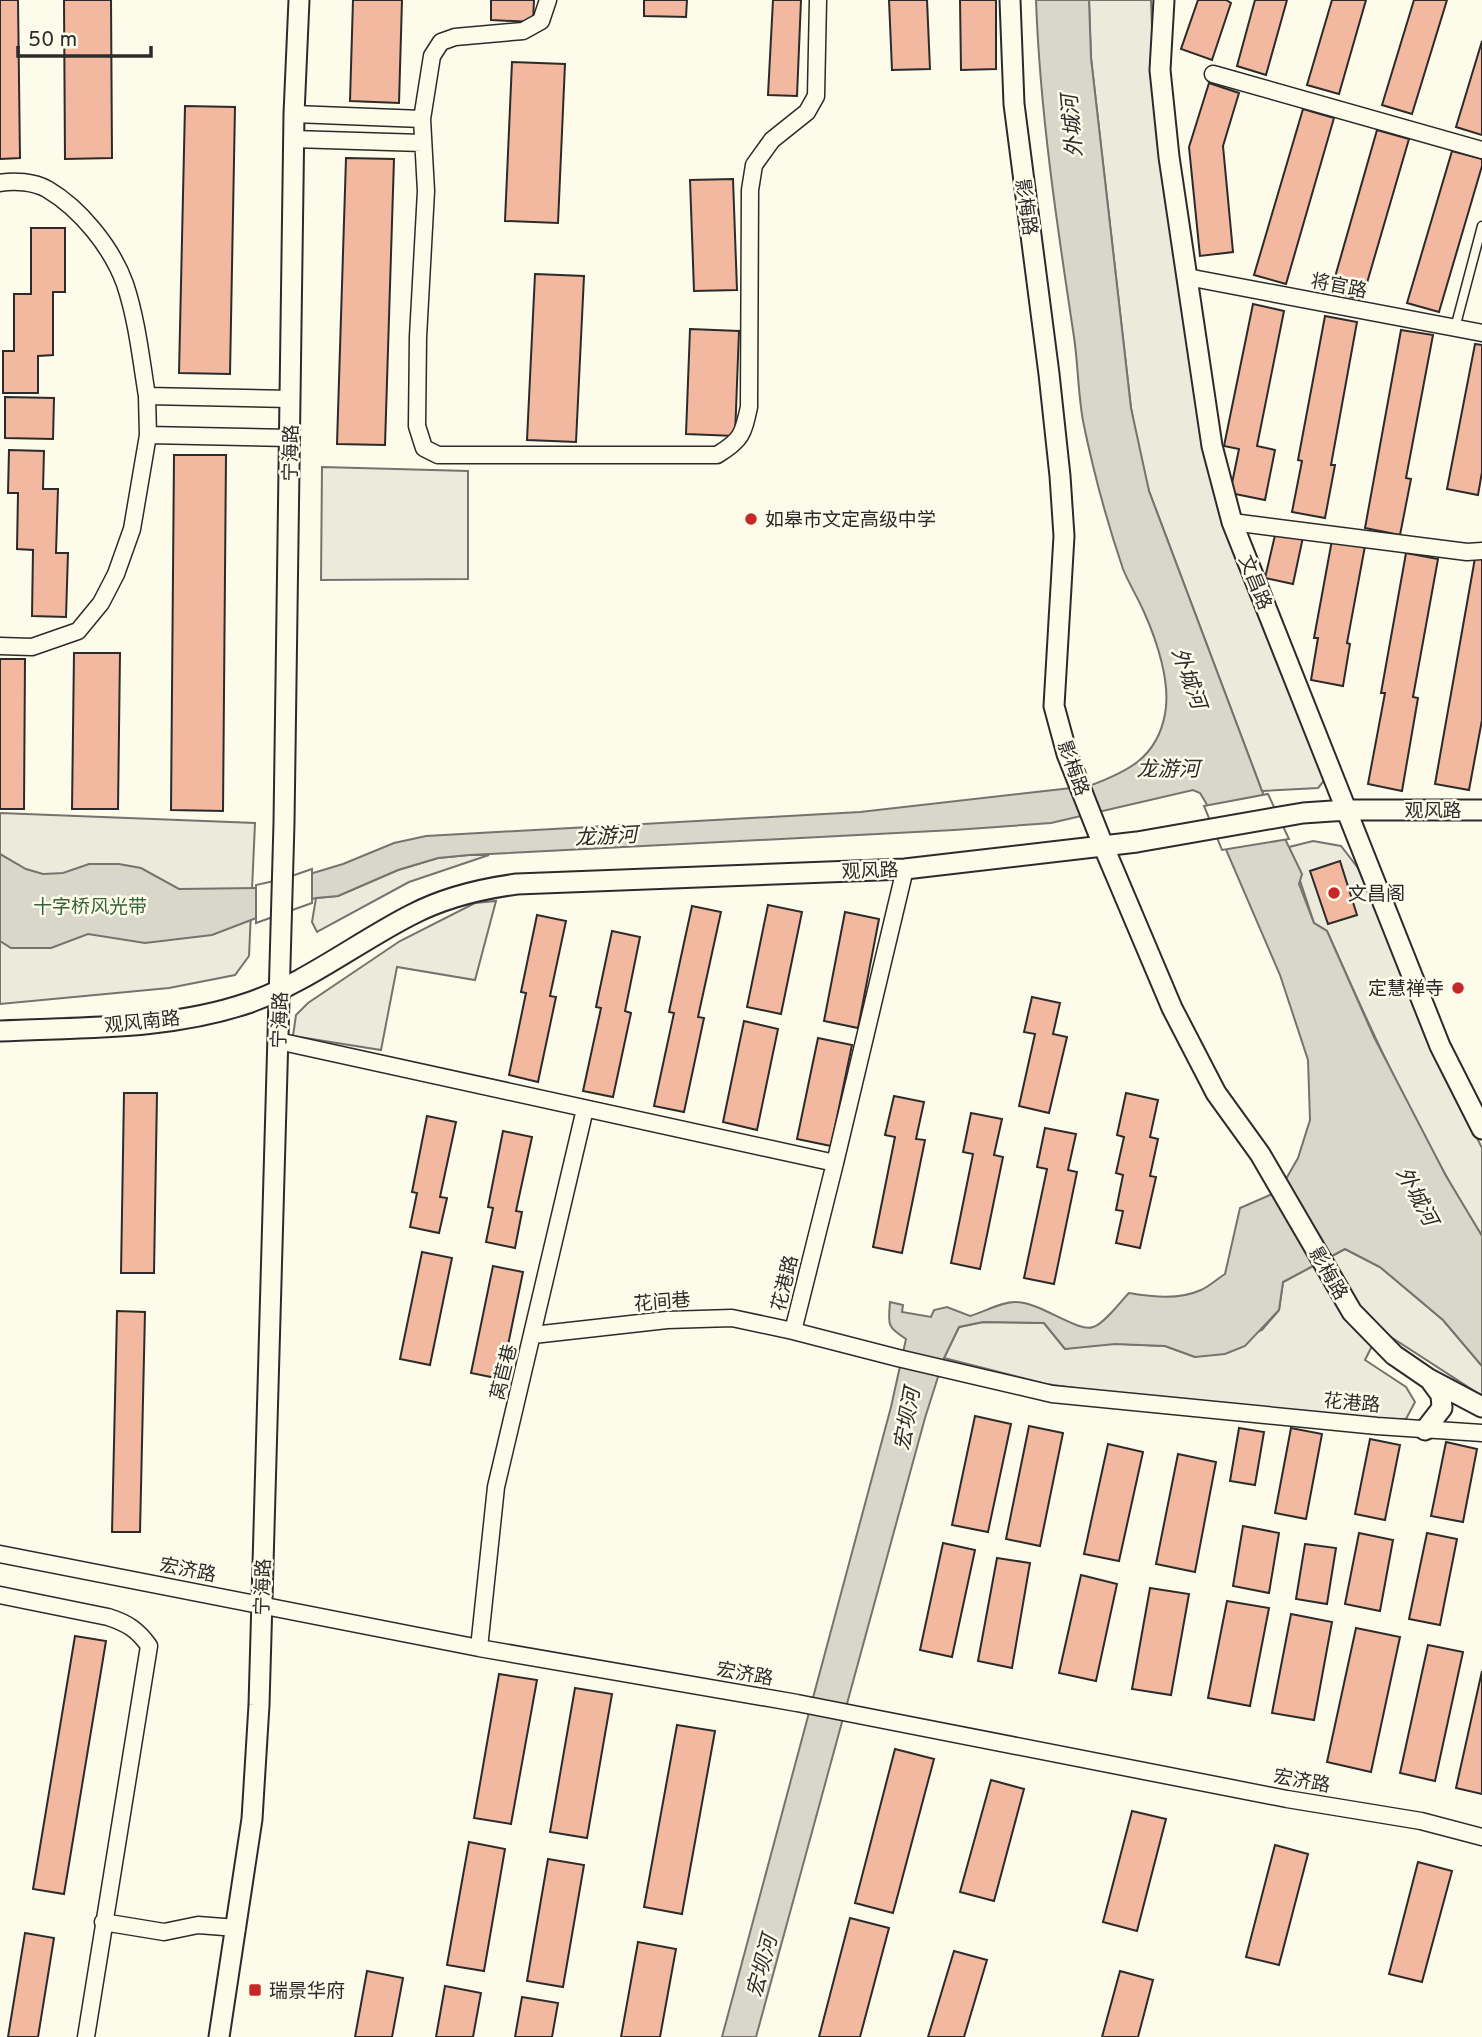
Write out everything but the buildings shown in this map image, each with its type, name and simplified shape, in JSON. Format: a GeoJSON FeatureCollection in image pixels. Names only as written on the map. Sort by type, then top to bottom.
{"type":"FeatureCollection","features":[{"type":"Feature","properties":{"kind":"street","name":"宁海路"},"geometry":{"type":"LineString","coordinates":[[219,2037],[252,1819],[259,1705],[284,830],[293,138],[299,0]]}},
{"type":"Feature","properties":{"kind":"street"},"geometry":{"type":"LineString","coordinates":[[548,0],[541,21],[523,30],[454,37],[441,42],[432,56],[422,119],[426,191],[418,337],[417,426],[424,448],[438,454],[717,455],[736,443],[743,432],[749,408],[750,190],[754,165],[772,140],[807,112],[816,96],[818,0]]}},
{"type":"Feature","properties":{"kind":"street","name":"影梅路"},"geometry":{"type":"LineString","coordinates":[[1010,0],[1014,104],[1060,476],[1064,536],[1054,706],[1068,754],[1172,1008],[1216,1093],[1260,1154],[1352,1312],[1384,1346],[1429,1379],[1482,1407]]}},
{"type":"Feature","properties":{"kind":"street","name":"文昌路"},"geometry":{"type":"LineString","coordinates":[[1164,0],[1160,70],[1169,157],[1212,446],[1232,522],[1440,1046],[1482,1129]]}},
{"type":"Feature","properties":{"kind":"street"},"geometry":{"type":"LineString","coordinates":[[1213,74],[1482,150]]}},
{"type":"Feature","properties":{"kind":"street"},"geometry":{"type":"LineString","coordinates":[[294,114],[422,119]]}},
{"type":"Feature","properties":{"kind":"street"},"geometry":{"type":"LineString","coordinates":[[293,138],[422,143]]}},
{"type":"Feature","properties":{"kind":"street"},"geometry":{"type":"LineString","coordinates":[[0,183],[15,181],[46,188],[73,208],[113,258],[125,285],[140,350],[147,396],[148,435],[132,529],[116,573],[101,603],[78,631],[32,647],[0,646]]}},
{"type":"Feature","properties":{"kind":"street","name":"将官路"},"geometry":{"type":"LineString","coordinates":[[1187,277],[1482,333]]}},
{"type":"Feature","properties":{"kind":"street"},"geometry":{"type":"LineString","coordinates":[[147,396],[291,399]]}},
{"type":"Feature","properties":{"kind":"street"},"geometry":{"type":"LineString","coordinates":[[148,435],[290,438]]}},
{"type":"Feature","properties":{"kind":"street"},"geometry":{"type":"LineString","coordinates":[[1232,522],[1467,552],[1482,551]]}},
{"type":"Feature","properties":{"kind":"street","name":"观风路"},"geometry":{"type":"LineString","coordinates":[[280,990],[411,915],[477,889],[531,883],[905,869],[1137,842],[1303,813],[1347,810],[1482,810]]}},
{"type":"Feature","properties":{"kind":"street","name":"花港路"},"geometry":{"type":"LineString","coordinates":[[905,869],[793,1331],[1052,1394],[1425,1430],[1482,1433]]}},
{"type":"Feature","properties":{"kind":"street","name":"观风南路"},"geometry":{"type":"LineString","coordinates":[[0,1031],[164,1021],[238,1006],[280,990]]}},
{"type":"Feature","properties":{"kind":"street"},"geometry":{"type":"LineString","coordinates":[[278,1041],[835,1163]]}},
{"type":"Feature","properties":{"kind":"street","name":"莴苣巷"},"geometry":{"type":"LineString","coordinates":[[479,1648],[496,1487],[585,1109]]}},
{"type":"Feature","properties":{"kind":"street","name":"花间巷"},"geometry":{"type":"LineString","coordinates":[[533,1335],[667,1320],[732,1318],[793,1331]]}},
{"type":"Feature","properties":{"kind":"street"},"geometry":{"type":"LineString","coordinates":[[1425,1430],[1442,1408],[1441,1395],[1429,1379]]}},
{"type":"Feature","properties":{"kind":"street","name":"宏济路"},"geometry":{"type":"LineString","coordinates":[[0,1554],[479,1648],[797,1703],[1287,1799],[1421,1821],[1482,1837]]}},
{"type":"Feature","properties":{"kind":"street"},"geometry":{"type":"LineString","coordinates":[[0,1595],[125,1622],[141,1633],[149,1646],[86,2037]]}},
{"type":"Feature","properties":{"kind":"street"},"geometry":{"type":"LineString","coordinates":[[103,1922],[164,1931],[198,1925],[237,1928]]}},
{"type":"Feature","properties":{"kind":"lane"},"geometry":{"type":"LineString","coordinates":[[1455,328],[1482,226]]}},
{"type":"Feature","properties":{"kind":"green space"},"geometry":{"type":"Polygon","coordinates":[[[1089,0],[1151,0],[1154,84],[1190,340],[1218,507],[1238,565],[1328,776],[1318,788],[1262,791],[1149,491],[1131,408],[1091,58],[1089,0]]]}},
{"type":"Feature","properties":{"kind":"green space","name":"十字桥风光带"},"geometry":{"type":"Polygon","coordinates":[[[0,813],[255,823],[249,956],[235,975],[169,988],[0,1004],[0,813]]]}},
{"type":"Feature","properties":{"kind":"green space"},"geometry":{"type":"Polygon","coordinates":[[[1313,841],[1341,846],[1358,868],[1443,1069],[1482,1148],[1482,1236],[1418,1125],[1327,931],[1314,923],[1289,847],[1313,841]]]}},
{"type":"Feature","properties":{"kind":"green space"},"geometry":{"type":"Polygon","coordinates":[[[489,855],[409,882],[317,932],[312,922],[316,898],[338,896],[398,870],[438,858],[489,855]]]}},
{"type":"Feature","properties":{"kind":"green space"},"geometry":{"type":"Polygon","coordinates":[[[496,901],[475,980],[397,967],[381,1050],[293,1036],[296,1015],[308,1003],[400,941],[475,903],[496,901]]]}},
{"type":"Feature","properties":{"kind":"green space"},"geometry":{"type":"Polygon","coordinates":[[[1345,1249],[1380,1267],[1443,1320],[1482,1366],[1482,1396],[1380,1330],[1365,1360],[1406,1387],[1415,1402],[1406,1419],[1366,1419],[1185,1403],[1046,1384],[944,1358],[959,1327],[983,1322],[1044,1323],[1065,1349],[1100,1343],[1165,1346],[1195,1357],[1262,1330],[1279,1310],[1283,1282],[1345,1249]]]}},
{"type":"Feature","properties":{"kind":"shaded area"},"geometry":{"type":"Polygon","coordinates":[[[322,467],[468,471],[468,579],[321,580],[322,467]]]}},
{"type":"Feature","properties":{"kind":"water"},"geometry":{"type":"Polygon","coordinates":[[[1036,0],[1089,0],[1091,58],[1131,408],[1149,491],[1262,791],[1302,874],[1299,884],[1314,923],[1327,931],[1374,1037],[1446,1176],[1482,1236],[1482,1366],[1443,1320],[1380,1267],[1345,1249],[1283,1282],[1279,1310],[1245,1346],[1225,1354],[1195,1357],[1165,1346],[1115,1344],[1065,1349],[1044,1323],[983,1322],[959,1327],[944,1358],[925,1418],[756,2037],[722,2037],[891,1407],[906,1339],[890,1325],[890,1302],[903,1305],[902,1312],[931,1317],[934,1310],[947,1307],[970,1316],[1017,1302],[1037,1307],[1087,1328],[1102,1322],[1129,1293],[1166,1297],[1193,1293],[1225,1274],[1240,1208],[1279,1191],[1298,1158],[1310,1120],[1308,1060],[1280,975],[1200,793],[1193,790],[1051,823],[438,858],[398,870],[338,896],[293,904],[212,935],[145,943],[88,934],[51,948],[11,948],[0,941],[0,854],[26,869],[43,874],[63,873],[89,864],[119,864],[141,868],[179,889],[263,888],[343,864],[394,843],[426,836],[860,812],[1089,786],[1128,769],[1138,761],[1155,742],[1161,729],[1165,714],[1166,689],[1154,636],[1125,575],[1117,551],[1083,421],[1045,127],[1036,0]]]}},
{"type":"Feature","properties":{"kind":"pier"},"geometry":{"type":"Polygon","coordinates":[[[1268,794],[1289,839],[1222,850],[1204,806],[1268,794]]]}},
{"type":"Feature","properties":{"kind":"pier"},"geometry":{"type":"Polygon","coordinates":[[[312,869],[312,903],[256,923],[256,885],[312,869]]]}},
{"type":"Feature","properties":{"kind":"place","name":"如皋市文定高级中学"},"geometry":{"type":"Point","coordinates":[751,519]}},
{"type":"Feature","properties":{"kind":"place","name":"文昌阁"},"geometry":{"type":"Point","coordinates":[1334,893]}},
{"type":"Feature","properties":{"kind":"place","name":"定慧禅寺"},"geometry":{"type":"Point","coordinates":[1458,988]}},
{"type":"Feature","properties":{"kind":"place","name":"瑞景华府"},"geometry":{"type":"Point","coordinates":[255,1990]}},
{"type":"Feature","properties":{"kind":"water label","name":"外城河"},"geometry":{"type":"Point","coordinates":[1072,126]}},
{"type":"Feature","properties":{"kind":"water label","name":"外城河"},"geometry":{"type":"Point","coordinates":[1189,678]}},
{"type":"Feature","properties":{"kind":"water label","name":"龙游河"},"geometry":{"type":"Point","coordinates":[1168,769]}},
{"type":"Feature","properties":{"kind":"water label","name":"龙游河"},"geometry":{"type":"Point","coordinates":[606,836]}},
{"type":"Feature","properties":{"kind":"water label","name":"外城河"},"geometry":{"type":"Point","coordinates":[1417,1196]}},
{"type":"Feature","properties":{"kind":"water label","name":"宏坝河"},"geometry":{"type":"Point","coordinates":[907,1419]}},
{"type":"Feature","properties":{"kind":"water label","name":"宏坝河"},"geometry":{"type":"Point","coordinates":[762,1966]}}]}
